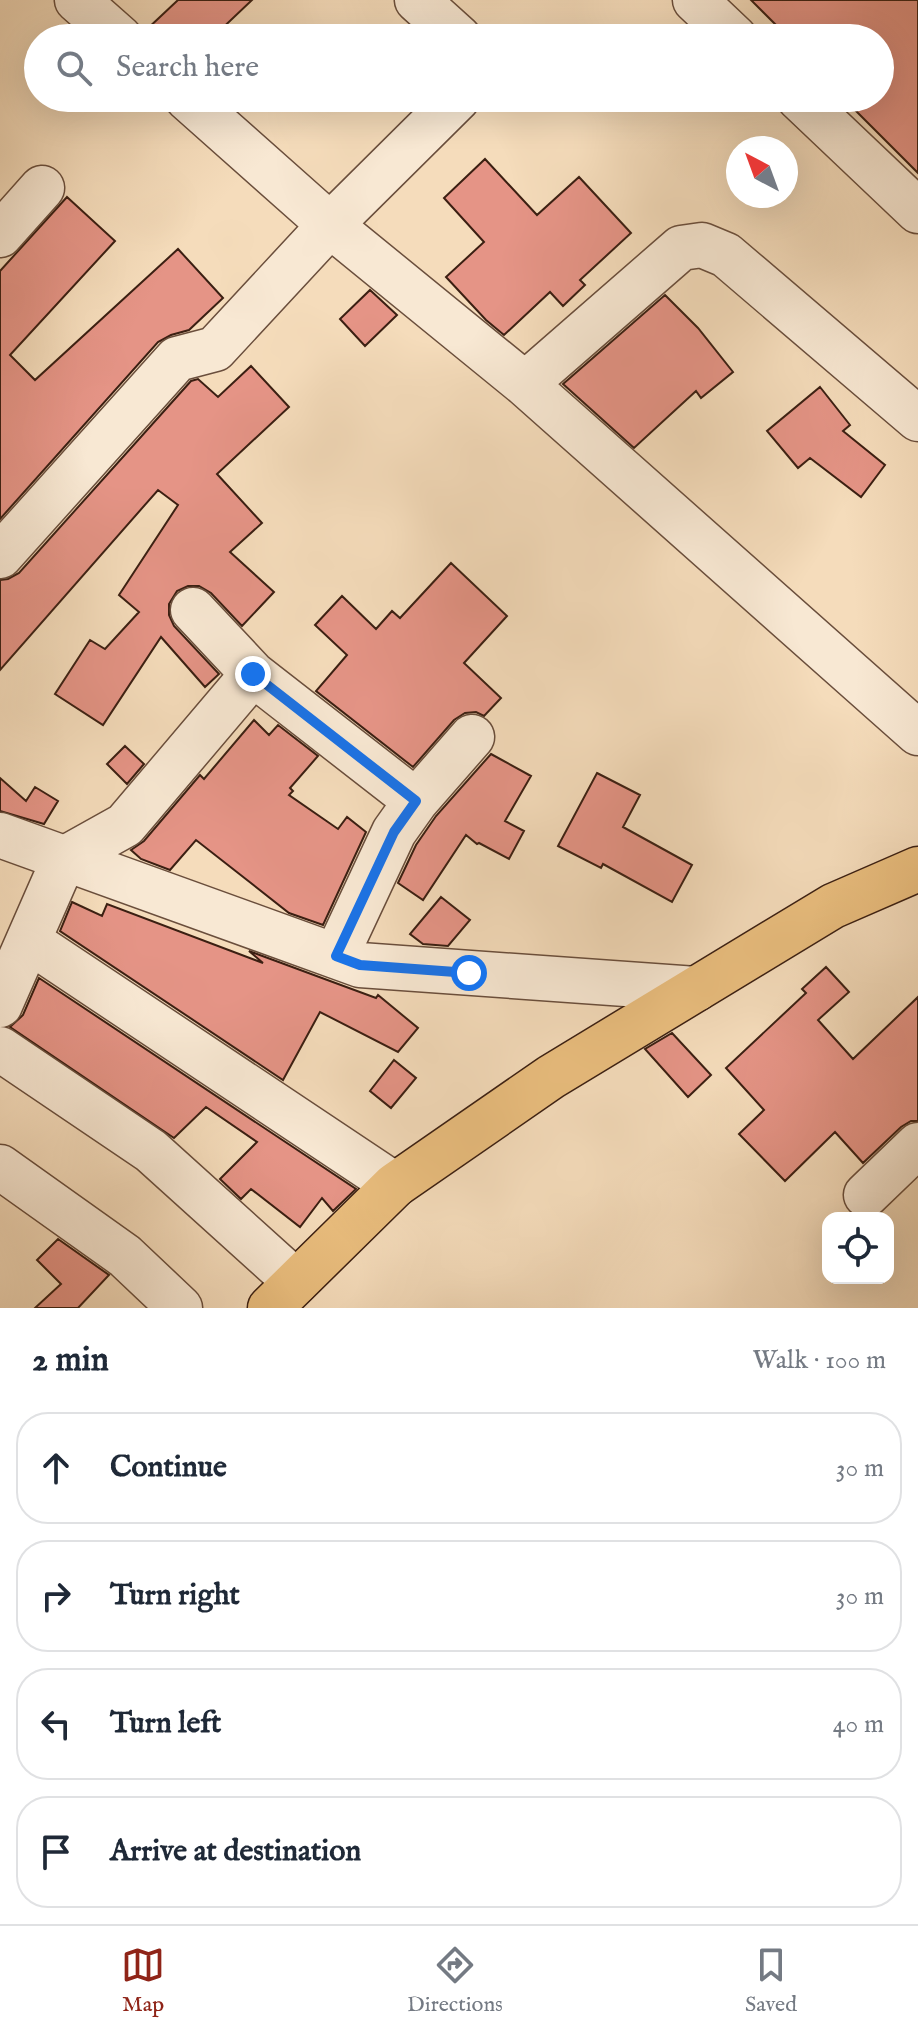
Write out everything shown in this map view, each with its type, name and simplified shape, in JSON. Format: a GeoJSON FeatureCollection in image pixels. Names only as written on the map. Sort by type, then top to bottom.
{"type":"FeatureCollection","features":[{"type":"Feature","properties":{"kind":"main road"},"geometry":{"type":"LineString","coordinates":[[283,1295],[395,1185],[551,1077],[833,906],[918,869]]}},
{"type":"Feature","properties":{"kind":"street"},"geometry":{"type":"LineString","coordinates":[[77,0],[104,24]]}},
{"type":"Feature","properties":{"kind":"street"},"geometry":{"type":"LineString","coordinates":[[417,0],[444,24]]}},
{"type":"Feature","properties":{"kind":"street"},"geometry":{"type":"LineString","coordinates":[[695,0],[720,24]]}},
{"type":"Feature","properties":{"kind":"street"},"geometry":{"type":"LineString","coordinates":[[203,112],[330,225],[525,384],[918,733]]}},
{"type":"Feature","properties":{"kind":"street"},"geometry":{"type":"LineString","coordinates":[[0,556],[177,359],[215,349],[330,225],[444,112]]}},
{"type":"Feature","properties":{"kind":"street"},"geometry":{"type":"LineString","coordinates":[[814,112],[918,211]]}},
{"type":"Feature","properties":{"kind":"street"},"geometry":{"type":"LineString","coordinates":[[0,235],[42,188]]}},
{"type":"Feature","properties":{"kind":"street"},"geometry":{"type":"LineString","coordinates":[[525,384],[681,248],[702,245],[726,255],[918,419]]}},
{"type":"Feature","properties":{"kind":"street"},"geometry":{"type":"LineString","coordinates":[[193,610],[253,674],[416,801]]}},
{"type":"Feature","properties":{"kind":"street"},"geometry":{"type":"LineString","coordinates":[[0,1005],[64,859],[125,825],[253,674]]}},
{"type":"Feature","properties":{"kind":"street"},"geometry":{"type":"LineString","coordinates":[[336,956],[394,832],[416,801],[472,737]]}},
{"type":"Feature","properties":{"kind":"street"},"geometry":{"type":"LineString","coordinates":[[0,835],[360,965],[696,989]]}},
{"type":"Feature","properties":{"kind":"street"},"geometry":{"type":"LineString","coordinates":[[29,941],[395,1185]]}},
{"type":"Feature","properties":{"kind":"street"},"geometry":{"type":"LineString","coordinates":[[0,1049],[151,1151],[283,1295]]}},
{"type":"Feature","properties":{"kind":"street"},"geometry":{"type":"LineString","coordinates":[[866,1195],[918,1145]]}},
{"type":"Feature","properties":{"kind":"street"},"geometry":{"type":"LineString","coordinates":[[0,1167],[125,1256],[180,1308]]}},
{"type":"Feature","properties":{"kind":"building"},"geometry":{"type":"Polygon","coordinates":[[[178,0],[252,0],[227,24],[152,24],[178,0]]]}},
{"type":"Feature","properties":{"kind":"building"},"geometry":{"type":"Polygon","coordinates":[[[751,0],[918,0],[918,173],[857,112],[894,112],[894,24],[775,24],[751,0]]]}},
{"type":"Feature","properties":{"kind":"building"},"geometry":{"type":"Polygon","coordinates":[[[485,159],[537,215],[579,177],[631,233],[580,280],[585,285],[563,306],[550,292],[504,335],[446,277],[484,242],[444,198],[485,159]]]}},
{"type":"Feature","properties":{"kind":"building"},"geometry":{"type":"Polygon","coordinates":[[[67,197],[115,241],[10,355],[35,380],[178,249],[223,298],[189,330],[158,342],[0,519],[0,271],[67,197]]]}},
{"type":"Feature","properties":{"kind":"building"},"geometry":{"type":"Polygon","coordinates":[[[370,290],[397,315],[365,346],[340,319],[370,290]]]}},
{"type":"Feature","properties":{"kind":"building"},"geometry":{"type":"Polygon","coordinates":[[[665,295],[698,328],[733,372],[701,398],[696,391],[634,448],[563,384],[665,295]]]}},
{"type":"Feature","properties":{"kind":"building"},"geometry":{"type":"Polygon","coordinates":[[[251,366],[289,407],[217,474],[262,523],[230,552],[274,592],[242,626],[211,593],[199,586],[188,586],[177,591],[169,604],[169,615],[174,626],[219,674],[205,687],[161,637],[103,725],[55,694],[90,640],[105,649],[139,612],[119,595],[178,505],[158,490],[0,670],[0,580],[19,573],[191,381],[198,379],[218,397],[251,366]]]}},
{"type":"Feature","properties":{"kind":"building"},"geometry":{"type":"Polygon","coordinates":[[[820,387],[850,425],[843,431],[885,465],[861,497],[810,458],[798,468],[767,431],[820,387]]]}},
{"type":"Feature","properties":{"kind":"building"},"geometry":{"type":"Polygon","coordinates":[[[451,563],[507,616],[464,663],[501,698],[484,716],[476,712],[465,713],[454,720],[413,767],[316,691],[347,655],[315,625],[342,596],[376,629],[392,611],[400,618],[451,563]]]}},
{"type":"Feature","properties":{"kind":"building"},"geometry":{"type":"Polygon","coordinates":[[[254,720],[269,735],[278,725],[318,756],[290,788],[293,791],[289,795],[338,829],[347,817],[366,832],[323,925],[289,913],[196,840],[170,870],[141,859],[131,850],[144,841],[200,775],[204,779],[254,720]]]}},
{"type":"Feature","properties":{"kind":"building"},"geometry":{"type":"Polygon","coordinates":[[[125,746],[144,764],[127,784],[107,764],[125,746]]]}},
{"type":"Feature","properties":{"kind":"building"},"geometry":{"type":"Polygon","coordinates":[[[491,754],[531,776],[505,821],[524,831],[509,859],[477,844],[466,835],[423,900],[398,883],[416,845],[436,816],[491,754]]]}},
{"type":"Feature","properties":{"kind":"building"},"geometry":{"type":"Polygon","coordinates":[[[597,773],[640,795],[623,827],[692,865],[672,902],[603,864],[601,868],[558,846],[597,773]]]}},
{"type":"Feature","properties":{"kind":"building"},"geometry":{"type":"Polygon","coordinates":[[[0,778],[26,801],[35,787],[58,801],[44,824],[0,811],[0,778]]]}},
{"type":"Feature","properties":{"kind":"building"},"geometry":{"type":"Polygon","coordinates":[[[441,897],[470,920],[448,946],[423,944],[410,934],[441,897]]]}},
{"type":"Feature","properties":{"kind":"building"},"geometry":{"type":"Polygon","coordinates":[[[72,902],[102,916],[107,904],[263,963],[249,951],[376,998],[378,995],[418,1028],[398,1052],[320,1012],[283,1080],[60,931],[72,902]]]}},
{"type":"Feature","properties":{"kind":"building"},"geometry":{"type":"Polygon","coordinates":[[[826,967],[849,992],[818,1020],[853,1059],[918,997],[918,1121],[901,1127],[863,1163],[835,1132],[785,1181],[739,1134],[764,1110],[726,1068],[806,993],[802,989],[826,967]]]}},
{"type":"Feature","properties":{"kind":"building"},"geometry":{"type":"Polygon","coordinates":[[[39,978],[356,1189],[333,1211],[322,1198],[300,1227],[251,1189],[241,1199],[220,1179],[257,1142],[206,1107],[174,1138],[10,1027],[23,1015],[39,978]]]}},
{"type":"Feature","properties":{"kind":"building"},"geometry":{"type":"Polygon","coordinates":[[[672,1033],[711,1075],[688,1097],[645,1049],[672,1033]]]}},
{"type":"Feature","properties":{"kind":"building"},"geometry":{"type":"Polygon","coordinates":[[[394,1060],[416,1078],[391,1108],[370,1091],[394,1060]]]}},
{"type":"Feature","properties":{"kind":"building"},"geometry":{"type":"Polygon","coordinates":[[[58,1239],[109,1275],[78,1308],[35,1308],[61,1284],[37,1260],[58,1239]]]}},
{"type":"Feature","properties":{"kind":"route"},"geometry":{"type":"LineString","coordinates":[[253,674],[416,801],[394,832],[336,956],[360,965],[469,973]]}}]}
